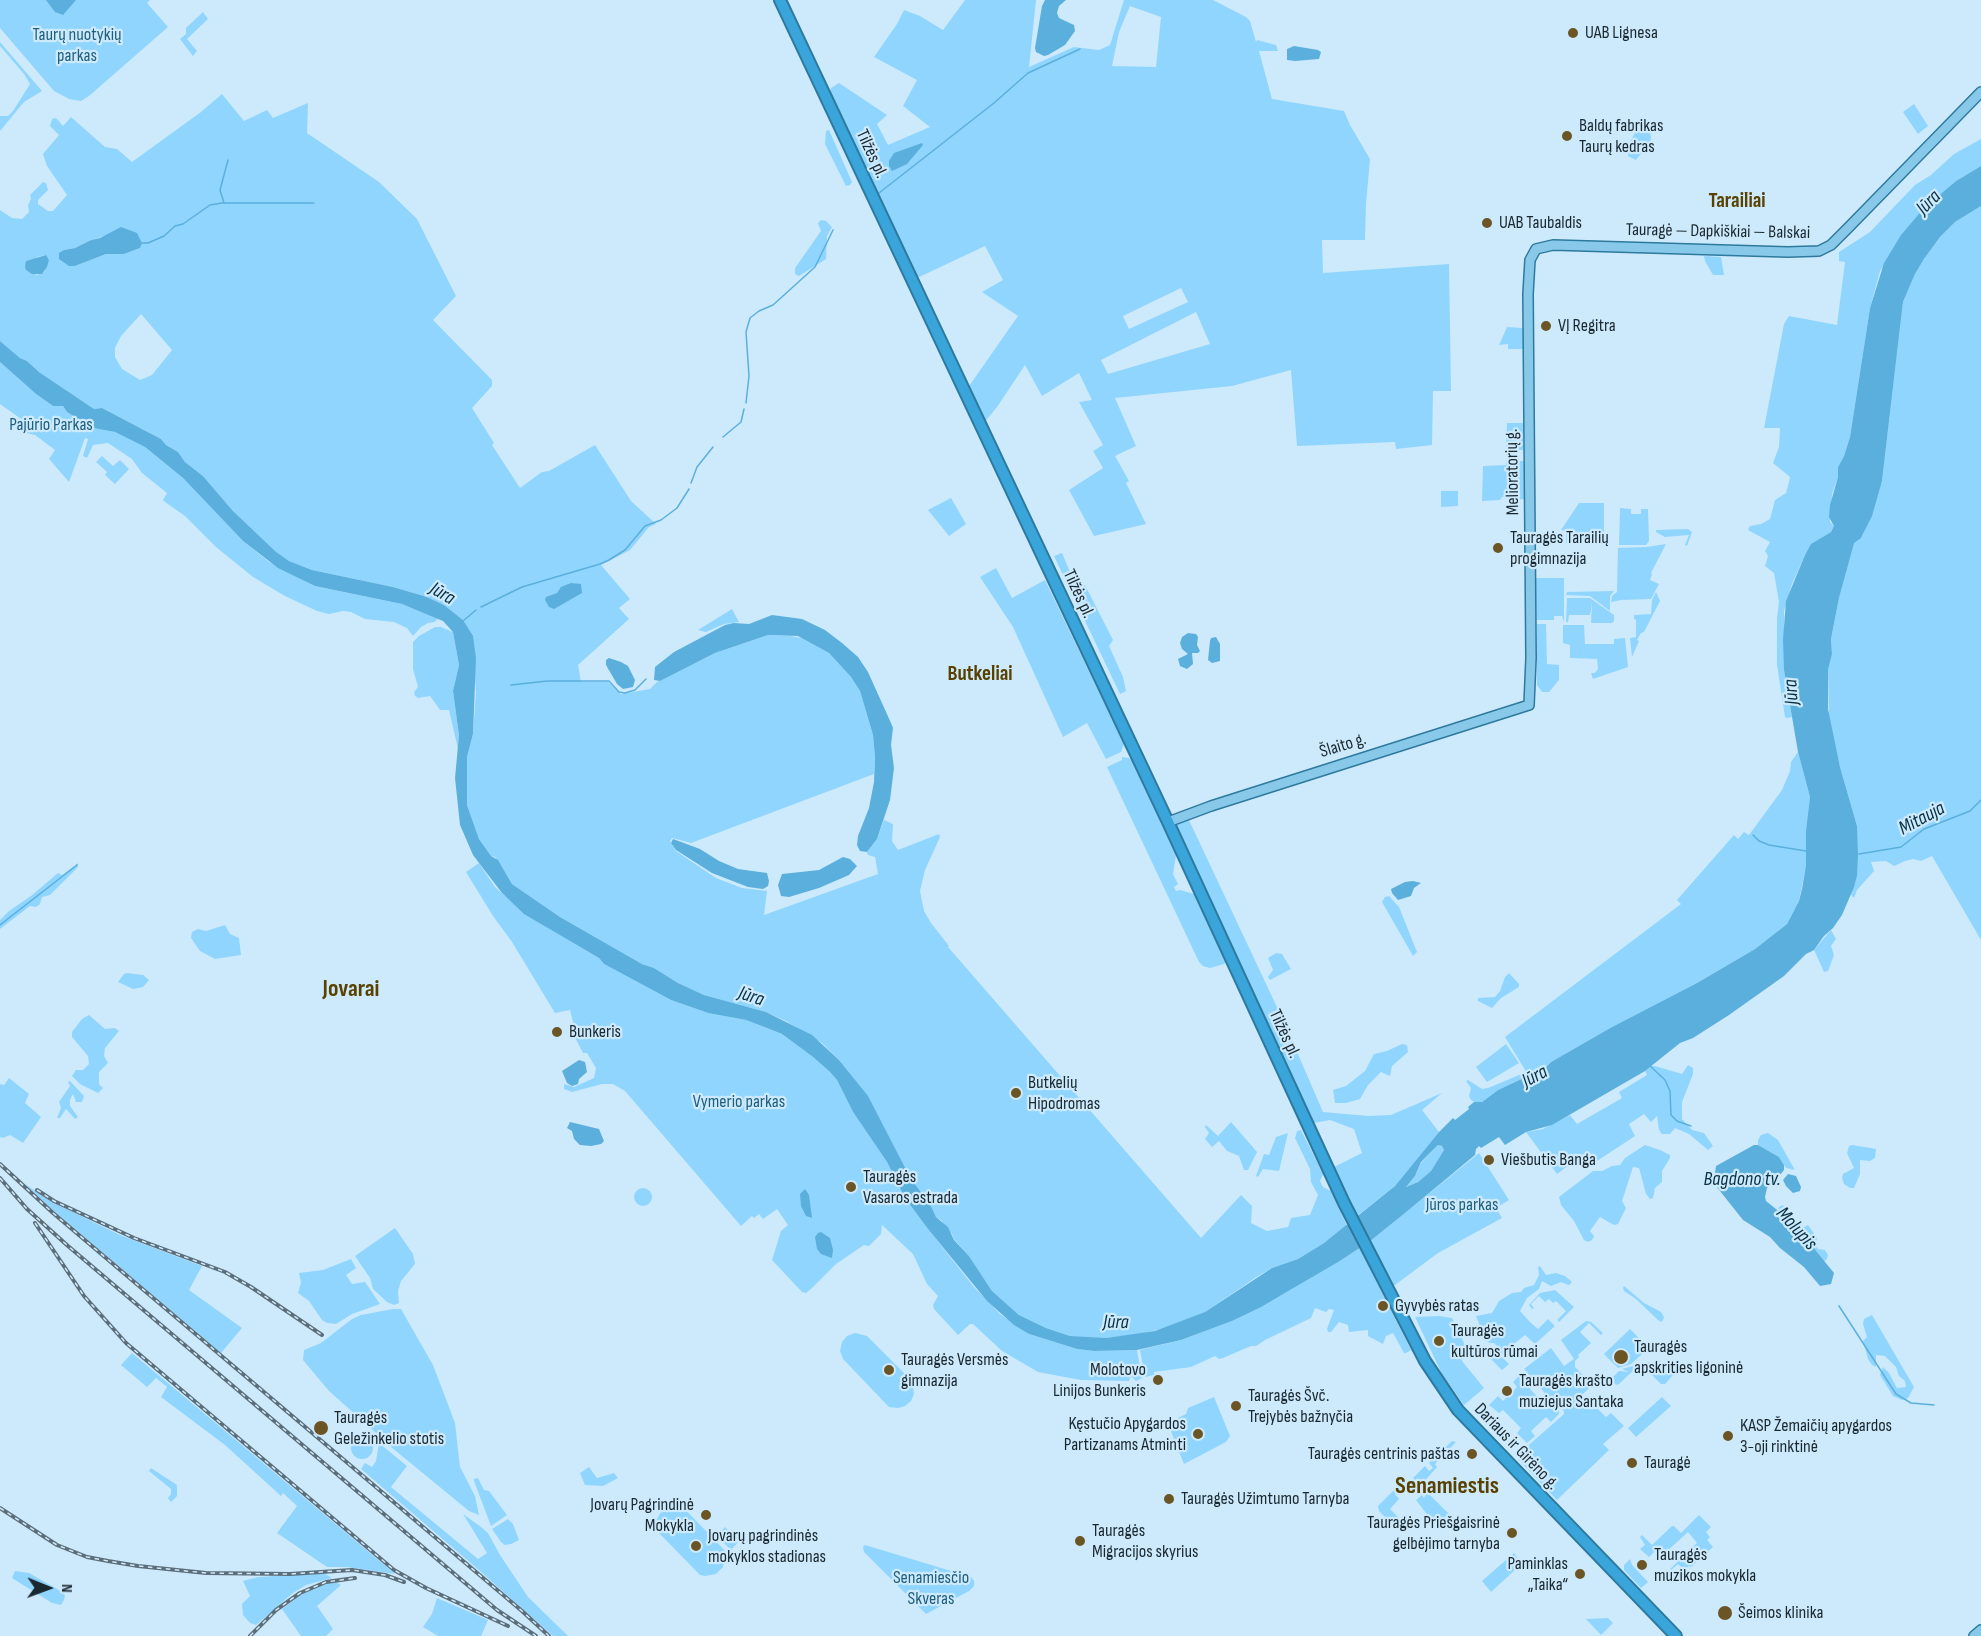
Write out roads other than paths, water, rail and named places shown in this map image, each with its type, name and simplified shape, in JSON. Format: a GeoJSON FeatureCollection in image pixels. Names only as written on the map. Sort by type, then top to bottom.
{"type":"FeatureCollection","features":[{"type":"Feature","properties":{"kind":"highway","name":"Tilžės pl."},"geometry":{"type":"LineString","coordinates":[[780,0],[1369,1254]]}},
{"type":"Feature","properties":{"kind":"highway","name":"Dariaus ir Girėno g."},"geometry":{"type":"LineString","coordinates":[[1369,1254],[1425,1361],[1451,1403],[1676,1636]]}},
{"type":"Feature","properties":{"kind":"main road","name":"Tauragė — Dapkiškiai — Balskai"},"geometry":{"type":"LineString","coordinates":[[1543,246],[1814,252],[1835,241],[1981,92]]}},
{"type":"Feature","properties":{"kind":"main road","name":"Melioratorių g."},"geometry":{"type":"LineString","coordinates":[[1529,705],[1531,658],[1527,294],[1530,258],[1536,249],[1543,246]]}},
{"type":"Feature","properties":{"kind":"main road","name":"Šlaito g."},"geometry":{"type":"LineString","coordinates":[[1167,822],[1529,705]]}},
{"type":"Feature","properties":{"kind":"main road"},"geometry":{"type":"LineString","coordinates":[[1974,1636],[1981,1630]]}},
{"type":"Feature","properties":{"kind":"water"},"geometry":{"type":"Polygon","coordinates":[[[46,0],[76,0],[63,15],[55,12],[46,0]]]}},
{"type":"Feature","properties":{"kind":"water"},"geometry":{"type":"Polygon","coordinates":[[[1045,0],[1066,0],[1059,6],[1057,13],[1059,18],[1074,25],[1075,31],[1065,45],[1044,56],[1036,52],[1035,48],[1045,0]]]}},
{"type":"Feature","properties":{"kind":"water"},"geometry":{"type":"Polygon","coordinates":[[[1294,46],[1318,50],[1321,52],[1319,59],[1287,60],[1287,49],[1294,46]]]}},
{"type":"Feature","properties":{"kind":"water"},"geometry":{"type":"Polygon","coordinates":[[[922,143],[923,145],[907,164],[892,171],[889,161],[894,153],[922,143]]]}},
{"type":"Feature","properties":{"kind":"water","name":"Jūra"},"geometry":{"type":"Polygon","coordinates":[[[1981,166],[1981,206],[1955,222],[1940,237],[1915,274],[1903,302],[1882,481],[1872,516],[1861,538],[1854,543],[1831,639],[1828,709],[1840,767],[1857,826],[1858,855],[1854,887],[1842,915],[1833,928],[1814,950],[1806,954],[1784,976],[1729,1015],[1693,1038],[1680,1043],[1645,1071],[1552,1125],[1526,1132],[1505,1145],[1499,1137],[1481,1148],[1479,1146],[1475,1155],[1405,1213],[1369,1242],[1338,1262],[1261,1307],[1232,1321],[1181,1340],[1137,1350],[1077,1349],[1029,1334],[1014,1325],[987,1301],[928,1229],[905,1198],[887,1162],[853,1112],[837,1080],[813,1057],[782,1034],[746,1020],[708,1013],[671,1000],[604,964],[599,958],[524,914],[502,893],[473,855],[460,825],[455,778],[459,735],[453,691],[459,665],[453,632],[443,621],[402,604],[315,586],[278,568],[243,541],[183,478],[145,447],[115,432],[93,428],[67,412],[63,406],[53,406],[0,362],[0,341],[39,372],[94,409],[102,408],[161,439],[203,476],[233,511],[276,552],[289,561],[312,570],[393,587],[427,597],[444,605],[463,620],[473,636],[476,658],[473,734],[467,757],[467,805],[479,839],[491,856],[498,860],[512,884],[560,917],[678,983],[704,995],[766,1012],[812,1035],[839,1060],[868,1096],[911,1179],[930,1204],[936,1217],[948,1227],[954,1240],[969,1256],[992,1291],[1019,1315],[1046,1328],[1070,1336],[1106,1338],[1155,1331],[1205,1312],[1272,1268],[1298,1259],[1324,1243],[1395,1186],[1439,1132],[1453,1118],[1455,1120],[1469,1109],[1468,1107],[1474,1102],[1482,1102],[1498,1090],[1545,1068],[1551,1062],[1612,1027],[1697,983],[1755,949],[1787,924],[1799,901],[1802,889],[1806,865],[1806,830],[1810,797],[1798,752],[1784,670],[1783,639],[1786,601],[1811,544],[1831,532],[1834,526],[1829,517],[1830,505],[1838,477],[1838,467],[1850,437],[1870,308],[1884,263],[1901,235],[1924,208],[1956,181],[1981,166]],[[1438,1145],[1421,1162],[1415,1176],[1406,1187],[1418,1182],[1431,1171],[1444,1150],[1438,1145]]]}},
{"type":"Feature","properties":{"kind":"water"},"geometry":{"type":"Polygon","coordinates":[[[121,227],[137,233],[142,243],[140,248],[124,254],[106,254],[75,266],[69,266],[59,259],[59,253],[64,250],[100,238],[121,227]]]}},
{"type":"Feature","properties":{"kind":"water"},"geometry":{"type":"Polygon","coordinates":[[[46,255],[49,260],[42,274],[32,274],[26,270],[26,261],[46,255]]]}},
{"type":"Feature","properties":{"kind":"water"},"geometry":{"type":"Polygon","coordinates":[[[571,583],[581,584],[582,593],[554,609],[549,607],[545,600],[546,597],[557,593],[561,587],[571,583]]]}},
{"type":"Feature","properties":{"kind":"water"},"geometry":{"type":"Polygon","coordinates":[[[772,615],[802,619],[825,630],[858,657],[868,672],[891,723],[894,768],[890,800],[877,839],[867,852],[860,851],[857,845],[858,836],[869,808],[874,782],[873,735],[860,691],[851,677],[829,653],[798,636],[768,635],[715,653],[660,681],[654,680],[655,667],[674,652],[725,625],[749,624],[772,615]]]}},
{"type":"Feature","properties":{"kind":"water"},"geometry":{"type":"Polygon","coordinates":[[[1188,633],[1196,634],[1198,637],[1197,645],[1200,651],[1192,653],[1193,664],[1187,669],[1180,666],[1178,659],[1188,654],[1182,649],[1180,643],[1182,637],[1188,633]]]}},
{"type":"Feature","properties":{"kind":"water"},"geometry":{"type":"Polygon","coordinates":[[[1216,637],[1220,644],[1220,661],[1212,663],[1208,660],[1210,641],[1211,638],[1216,637]]]}},
{"type":"Feature","properties":{"kind":"water"},"geometry":{"type":"Polygon","coordinates":[[[609,658],[628,666],[635,680],[633,687],[623,689],[617,684],[606,665],[606,660],[609,658]]]}},
{"type":"Feature","properties":{"kind":"water"},"geometry":{"type":"Polygon","coordinates":[[[673,839],[700,849],[738,869],[767,873],[768,886],[763,889],[748,887],[712,873],[676,850],[671,843],[673,839]]]}},
{"type":"Feature","properties":{"kind":"water"},"geometry":{"type":"Polygon","coordinates":[[[843,857],[850,859],[857,866],[849,875],[819,888],[789,897],[781,896],[778,885],[782,874],[819,870],[843,857]]]}},
{"type":"Feature","properties":{"kind":"water"},"geometry":{"type":"Polygon","coordinates":[[[1413,881],[1421,883],[1414,888],[1411,896],[1398,900],[1391,889],[1413,881]]]}},
{"type":"Feature","properties":{"kind":"water"},"geometry":{"type":"Polygon","coordinates":[[[579,1060],[585,1062],[587,1072],[579,1079],[578,1084],[572,1086],[567,1083],[562,1071],[579,1060]]]}},
{"type":"Feature","properties":{"kind":"water"},"geometry":{"type":"Polygon","coordinates":[[[570,1122],[599,1129],[604,1141],[591,1146],[580,1145],[574,1139],[572,1131],[567,1128],[570,1122]]]}},
{"type":"Feature","properties":{"kind":"water","name":"Bagdono tv."},"geometry":{"type":"Polygon","coordinates":[[[1754,1145],[1779,1157],[1784,1165],[1784,1170],[1767,1188],[1766,1201],[1807,1240],[1834,1273],[1831,1284],[1820,1286],[1804,1267],[1770,1237],[1743,1220],[1716,1186],[1714,1180],[1716,1166],[1754,1145]]]}},
{"type":"Feature","properties":{"kind":"water"},"geometry":{"type":"Polygon","coordinates":[[[1788,1174],[1796,1176],[1801,1187],[1800,1191],[1793,1193],[1786,1186],[1783,1180],[1788,1174]]]}},
{"type":"Feature","properties":{"kind":"water"},"geometry":{"type":"Polygon","coordinates":[[[805,1189],[809,1195],[812,1218],[806,1216],[801,1206],[800,1194],[805,1189]]]}},
{"type":"Feature","properties":{"kind":"water"},"geometry":{"type":"Polygon","coordinates":[[[821,1232],[830,1238],[832,1258],[821,1254],[817,1249],[815,1237],[821,1232]]]}},
{"type":"Feature","properties":{"kind":"waterway"},"geometry":{"type":"LineString","coordinates":[[879,193],[994,103],[1028,73],[1080,49]]}},
{"type":"Feature","properties":{"kind":"waterway"},"geometry":{"type":"LineString","coordinates":[[224,203],[220,190],[228,160]]}},
{"type":"Feature","properties":{"kind":"waterway"},"geometry":{"type":"LineString","coordinates":[[142,243],[148,243],[164,236],[175,226],[183,224],[210,205],[314,203]]}},
{"type":"Feature","properties":{"kind":"waterway"},"geometry":{"type":"LineString","coordinates":[[746,403],[749,376],[746,332],[750,318],[773,305],[815,267],[833,230]]}},
{"type":"Feature","properties":{"kind":"waterway"},"geometry":{"type":"LineString","coordinates":[[723,437],[741,422],[744,409]]}},
{"type":"Feature","properties":{"kind":"waterway"},"geometry":{"type":"LineString","coordinates":[[691,483],[697,467],[713,447]]}},
{"type":"Feature","properties":{"kind":"waterway"},"geometry":{"type":"LineString","coordinates":[[481,607],[522,587],[609,560],[625,550],[645,526],[661,520],[677,508],[689,489]]}},
{"type":"Feature","properties":{"kind":"waterway"},"geometry":{"type":"LineString","coordinates":[[463,621],[476,610]]}},
{"type":"Feature","properties":{"kind":"waterway"},"geometry":{"type":"LineString","coordinates":[[511,685],[547,681],[609,681],[619,692],[625,693],[635,690],[646,679]]}},
{"type":"Feature","properties":{"kind":"waterway","name":"Mitauja"},"geometry":{"type":"LineString","coordinates":[[1859,854],[1901,847],[1924,829],[1970,811],[1981,800]]}},
{"type":"Feature","properties":{"kind":"waterway"},"geometry":{"type":"LineString","coordinates":[[1753,835],[1759,841],[1769,845],[1806,851]]}},
{"type":"Feature","properties":{"kind":"waterway"},"geometry":{"type":"LineString","coordinates":[[0,925],[77,865]]}},
{"type":"Feature","properties":{"kind":"waterway","name":"Molupis"},"geometry":{"type":"LineString","coordinates":[[1649,1065],[1665,1080],[1670,1091],[1671,1115],[1677,1121],[1691,1126]]}},
{"type":"Feature","properties":{"kind":"waterway","name":"Molupis"},"geometry":{"type":"LineString","coordinates":[[1839,1306],[1896,1394],[1911,1403],[1934,1405]]}},
{"type":"Feature","properties":{"kind":"railway"},"geometry":{"type":"LineString","coordinates":[[0,1164],[53,1213],[549,1636]]}},
{"type":"Feature","properties":{"kind":"railway"},"geometry":{"type":"LineString","coordinates":[[0,1178],[27,1209],[68,1246],[497,1610],[536,1636]]}},
{"type":"Feature","properties":{"kind":"railway"},"geometry":{"type":"LineString","coordinates":[[37,1190],[54,1201],[134,1238],[225,1272],[322,1335]]}},
{"type":"Feature","properties":{"kind":"railway"},"geometry":{"type":"LineString","coordinates":[[35,1223],[84,1296],[126,1343],[394,1570],[426,1588],[508,1626]]}},
{"type":"Feature","properties":{"kind":"railway"},"geometry":{"type":"LineString","coordinates":[[0,1508],[57,1545],[87,1557],[108,1561],[206,1573],[290,1574],[352,1570],[385,1575],[404,1582]]}},
{"type":"Feature","properties":{"kind":"railway"},"geometry":{"type":"LineString","coordinates":[[250,1636],[276,1610],[300,1593],[326,1582],[355,1578]]}},
{"type":"Feature","properties":{"kind":"place","name":"UAB Lignesa"},"geometry":{"type":"Point","coordinates":[1573,33]}},
{"type":"Feature","properties":{"kind":"place","name":"Baldų fabrikas Taurų kedras"},"geometry":{"type":"Point","coordinates":[1567,136]}},
{"type":"Feature","properties":{"kind":"place","name":"UAB Taubaldis"},"geometry":{"type":"Point","coordinates":[1487,223]}},
{"type":"Feature","properties":{"kind":"place","name":"VĮ Regitra"},"geometry":{"type":"Point","coordinates":[1546,326]}},
{"type":"Feature","properties":{"kind":"place","name":"Tauragės Tarailių progimnazija"},"geometry":{"type":"Point","coordinates":[1498,548]}},
{"type":"Feature","properties":{"kind":"place","name":"Bunkeris"},"geometry":{"type":"Point","coordinates":[557,1032]}},
{"type":"Feature","properties":{"kind":"place","name":"Butkelių Hipodromas"},"geometry":{"type":"Point","coordinates":[1016,1093]}},
{"type":"Feature","properties":{"kind":"place","name":"Viešbutis Banga"},"geometry":{"type":"Point","coordinates":[1489,1160]}},
{"type":"Feature","properties":{"kind":"place","name":"Tauragės Vasaros estrada"},"geometry":{"type":"Point","coordinates":[851,1187]}},
{"type":"Feature","properties":{"kind":"place","name":"Gyvybės ratas"},"geometry":{"type":"Point","coordinates":[1383,1306]}},
{"type":"Feature","properties":{"kind":"place","name":"Tauragės kultūros rūmai"},"geometry":{"type":"Point","coordinates":[1439,1341]}},
{"type":"Feature","properties":{"kind":"place","name":"Tauragės apskrities ligoninė"},"geometry":{"type":"Point","coordinates":[1621,1357]}},
{"type":"Feature","properties":{"kind":"place","name":"Tauragės Versmės gimnazija"},"geometry":{"type":"Point","coordinates":[889,1370]}},
{"type":"Feature","properties":{"kind":"place","name":"Molotovo Linijos Bunkeris"},"geometry":{"type":"Point","coordinates":[1158,1380]}},
{"type":"Feature","properties":{"kind":"place","name":"Tauragės krašto muziejus Santaka"},"geometry":{"type":"Point","coordinates":[1507,1391]}},
{"type":"Feature","properties":{"kind":"place","name":"Tauragės Švč. Trejybės bažnyčia"},"geometry":{"type":"Point","coordinates":[1236,1406]}},
{"type":"Feature","properties":{"kind":"place","name":"Tauragės Geležinkelio stotis"},"geometry":{"type":"Point","coordinates":[321,1428]}},
{"type":"Feature","properties":{"kind":"place","name":"Kęstučio Apygardos Partizanams Atminti"},"geometry":{"type":"Point","coordinates":[1198,1434]}},
{"type":"Feature","properties":{"kind":"place","name":"KASP Žemaičių apygardos 3-oji rinktinė"},"geometry":{"type":"Point","coordinates":[1728,1436]}},
{"type":"Feature","properties":{"kind":"place","name":"Tauragės centrinis paštas"},"geometry":{"type":"Point","coordinates":[1472,1454]}},
{"type":"Feature","properties":{"kind":"place","name":"Tauragė"},"geometry":{"type":"Point","coordinates":[1632,1463]}},
{"type":"Feature","properties":{"kind":"place","name":"Tauragės Užimtumo Tarnyba"},"geometry":{"type":"Point","coordinates":[1169,1499]}},
{"type":"Feature","properties":{"kind":"place","name":"Jovarų Pagrindinė Mokykla"},"geometry":{"type":"Point","coordinates":[706,1515]}},
{"type":"Feature","properties":{"kind":"place","name":"Tauragės Priešgaisrinė gelbėjimo tarnyba"},"geometry":{"type":"Point","coordinates":[1512,1533]}},
{"type":"Feature","properties":{"kind":"place","name":"Tauragės Migracijos skyrius"},"geometry":{"type":"Point","coordinates":[1080,1541]}},
{"type":"Feature","properties":{"kind":"place","name":"Jovarų pagrindinės mokyklos stadionas"},"geometry":{"type":"Point","coordinates":[696,1546]}},
{"type":"Feature","properties":{"kind":"place","name":"Tauragės muzikos mokykla"},"geometry":{"type":"Point","coordinates":[1642,1565]}},
{"type":"Feature","properties":{"kind":"place","name":"Paminklas „Taika“"},"geometry":{"type":"Point","coordinates":[1580,1574]}},
{"type":"Feature","properties":{"kind":"place","name":"Šeimos klinika"},"geometry":{"type":"Point","coordinates":[1725,1613]}},
{"type":"Feature","properties":{"kind":"district","name":"Tarailiai"},"geometry":{"type":"Point","coordinates":[1737,202]}},
{"type":"Feature","properties":{"kind":"district","name":"Butkeliai"},"geometry":{"type":"Point","coordinates":[980,675]}},
{"type":"Feature","properties":{"kind":"district","name":"Jovarai"},"geometry":{"type":"Point","coordinates":[351,990]}},
{"type":"Feature","properties":{"kind":"district","name":"Senamiestis"},"geometry":{"type":"Point","coordinates":[1447,1487]}},
{"type":"Feature","properties":{"kind":"park label","name":"Taurų nuotykių parkas"},"geometry":{"type":"Point","coordinates":[77,45]}},
{"type":"Feature","properties":{"kind":"park label","name":"Pajūrio Parkas"},"geometry":{"type":"Point","coordinates":[51,425]}},
{"type":"Feature","properties":{"kind":"park label","name":"Vymerio parkas"},"geometry":{"type":"Point","coordinates":[739,1102]}},
{"type":"Feature","properties":{"kind":"park label","name":"Jūros parkas"},"geometry":{"type":"Point","coordinates":[1462,1205]}},
{"type":"Feature","properties":{"kind":"park label","name":"Senamiesčio Skveras"},"geometry":{"type":"Point","coordinates":[931,1588]}}]}
